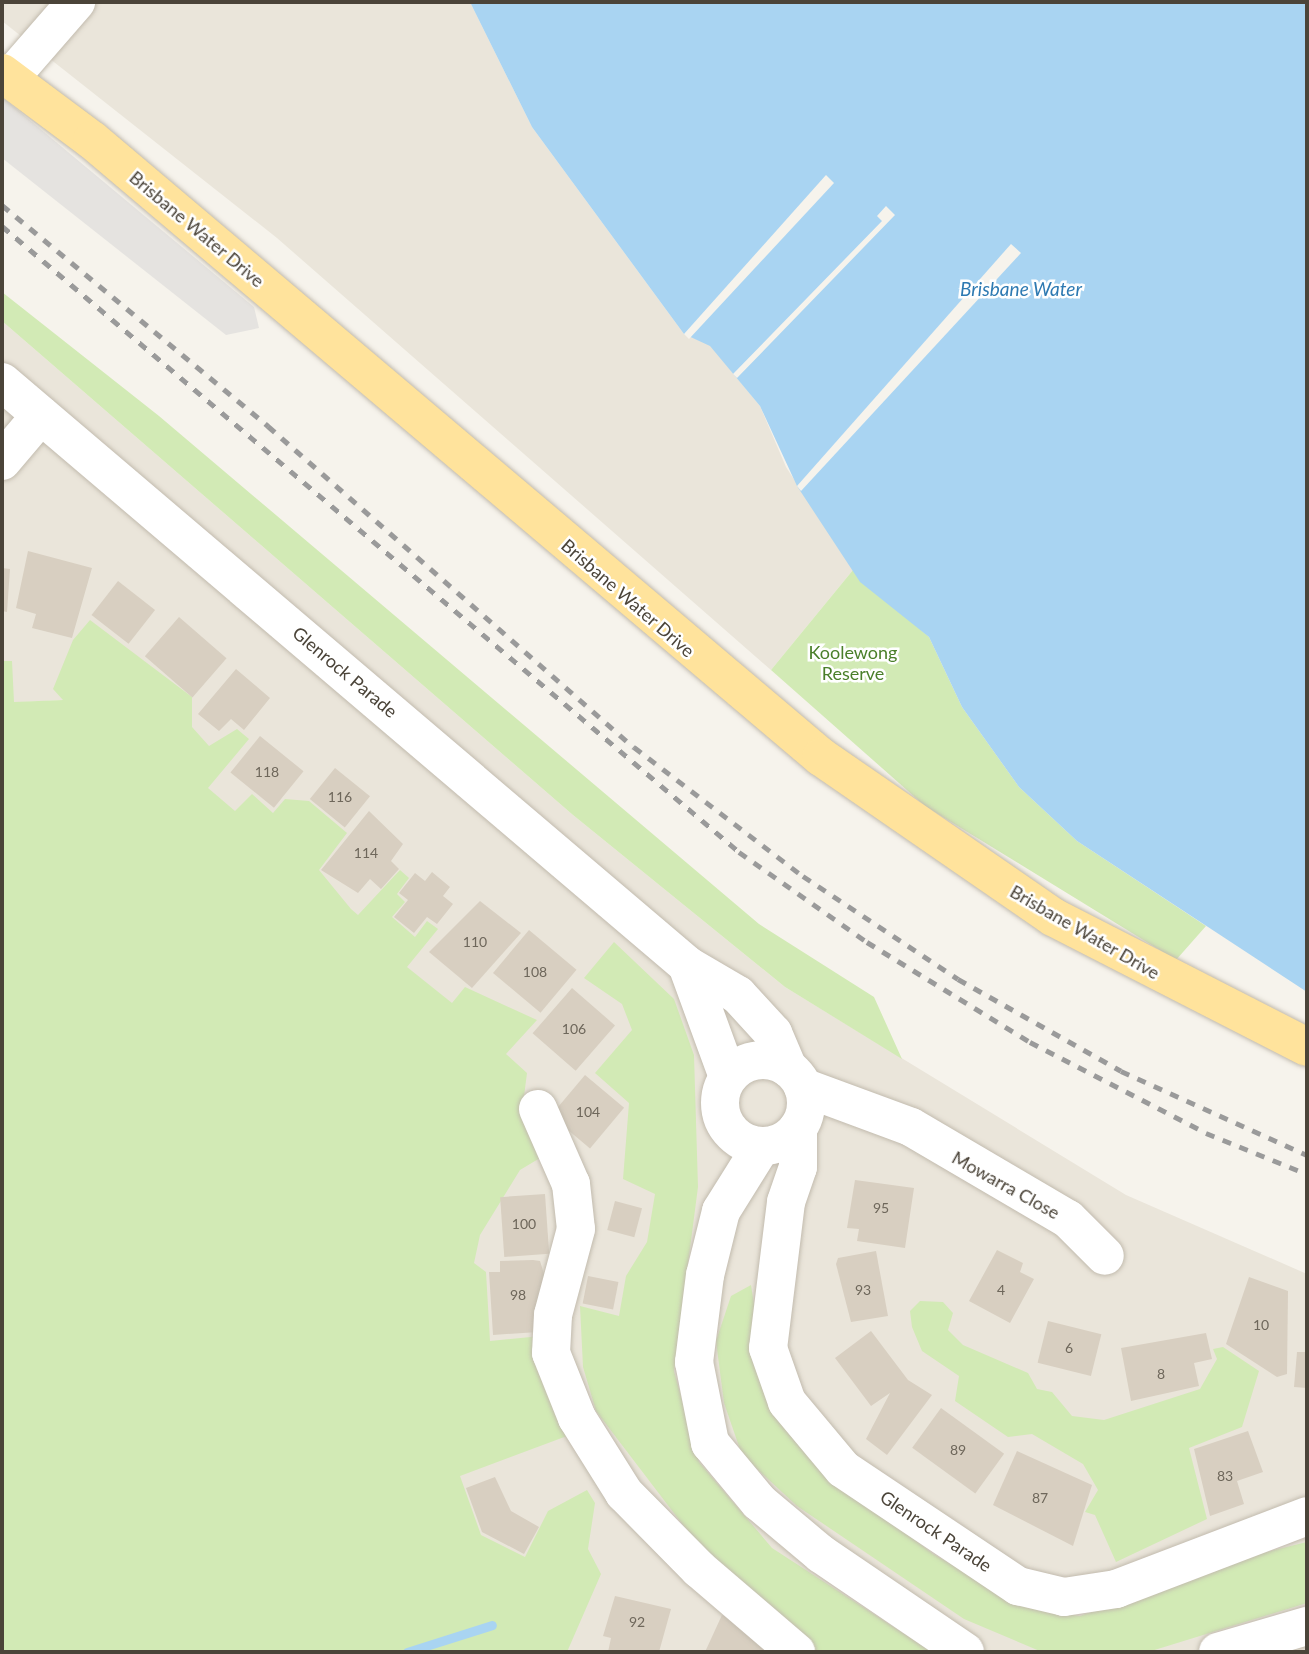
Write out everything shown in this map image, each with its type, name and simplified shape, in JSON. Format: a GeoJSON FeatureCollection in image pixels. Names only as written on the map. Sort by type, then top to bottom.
{"type":"FeatureCollection","features":[{"type":"Feature","properties":{"kind":"main road","name":"Brisbane Water Drive"},"geometry":{"type":"LineString","coordinates":[[6,76],[92,140],[832,765],[1053,917],[1307,1046]]}},
{"type":"Feature","properties":{"kind":"street"},"geometry":{"type":"LineString","coordinates":[[6,76],[76,2]]}},
{"type":"Feature","properties":{"kind":"street","name":"Glenrock Parade"},"geometry":{"type":"LineString","coordinates":[[2,382],[687,965],[738,995],[773,1034],[798,1101],[798,1167],[786,1202],[768,1348],[787,1402],[843,1469],[1018,1586],[1065,1597],[1116,1589],[1307,1516]]}},
{"type":"Feature","properties":{"kind":"street"},"geometry":{"type":"LineString","coordinates":[[2,461],[41,415]]}},
{"type":"Feature","properties":{"kind":"street","name":"Glenrock Parade"},"geometry":{"type":"LineString","coordinates":[[687,965],[728,1077]]}},
{"type":"Feature","properties":{"kind":"street"},"geometry":{"type":"LineString","coordinates":[[721,1211],[762,1147],[798,1101],[763,1060],[728,1077],[719,1099],[723,1122],[721,1211],[694,1362],[710,1443],[760,1502],[821,1554],[965,1652]]}},
{"type":"Feature","properties":{"kind":"street","name":"Mowarra Close"},"geometry":{"type":"LineString","coordinates":[[798,1101],[846,1120],[935,1146],[1068,1219],[1105,1256]]}},
{"type":"Feature","properties":{"kind":"street"},"geometry":{"type":"LineString","coordinates":[[538,1110],[571,1184],[576,1229],[553,1315],[551,1353],[577,1418],[624,1493],[699,1569],[796,1652]]}},
{"type":"Feature","properties":{"kind":"street"},"geometry":{"type":"LineString","coordinates":[[723,1122],[739,1140],[762,1147]]}},
{"type":"Feature","properties":{"kind":"street","name":"Glenrock Parade"},"geometry":{"type":"LineString","coordinates":[[762,1147],[786,1202]]}},
{"type":"Feature","properties":{"kind":"street"},"geometry":{"type":"LineString","coordinates":[[1218,1652],[1268,1644],[1307,1626]]}},
{"type":"Feature","properties":{"kind":"shaded area"},"geometry":{"type":"Polygon","coordinates":[[[2,2],[470,2],[532,127],[684,334],[710,345],[760,406],[786,467],[853,570],[771,670],[277,238],[2,21],[2,2]]]}},
{"type":"Feature","properties":{"kind":"shaded area"},"geometry":{"type":"Polygon","coordinates":[[[2,97],[254,307],[259,328],[226,335],[2,158],[2,97]]]}},
{"type":"Feature","properties":{"kind":"shaded area"},"geometry":{"type":"Polygon","coordinates":[[[2,321],[573,815],[785,987],[1126,1195],[1307,1274],[1307,1652],[444,1652],[64,700],[2,703],[2,321]]]}},
{"type":"Feature","properties":{"kind":"green space"},"geometry":{"type":"Polygon","coordinates":[[[2,292],[159,416],[759,924],[874,997],[902,1059],[785,987],[573,815],[2,321],[2,292]]]}},
{"type":"Feature","properties":{"kind":"green space","name":"Koolewong Reserve"},"geometry":{"type":"Polygon","coordinates":[[[853,570],[929,637],[962,707],[1019,787],[1077,841],[1206,926],[1176,960],[925,806],[771,670],[853,570]]]}},
{"type":"Feature","properties":{"kind":"green space"},"geometry":{"type":"Polygon","coordinates":[[[90,620],[192,697],[192,727],[209,746],[237,729],[249,739],[208,788],[235,811],[252,794],[273,813],[285,799],[309,801],[347,833],[319,870],[358,915],[400,870],[409,878],[397,894],[405,902],[392,917],[415,937],[427,921],[438,929],[407,967],[452,1003],[465,987],[537,1020],[506,1054],[527,1073],[523,1104],[540,1158],[520,1170],[480,1235],[474,1263],[486,1272],[490,1341],[541,1336],[567,1436],[460,1476],[481,1535],[525,1557],[548,1511],[587,1490],[595,1503],[588,1549],[601,1574],[567,1652],[2,1652],[2,661],[12,661],[14,702],[63,700],[53,689],[73,640],[90,620]]]}},
{"type":"Feature","properties":{"kind":"green space"},"geometry":{"type":"Polygon","coordinates":[[[614,942],[674,999],[694,1055],[698,1187],[674,1371],[699,1462],[772,1548],[932,1652],[816,1652],[712,1563],[596,1411],[583,1367],[580,1306],[619,1316],[626,1276],[647,1242],[655,1194],[623,1179],[629,1103],[595,1073],[632,1030],[622,1004],[584,978],[614,942]]]}},
{"type":"Feature","properties":{"kind":"green space"},"geometry":{"type":"Polygon","coordinates":[[[751,1285],[759,1335],[871,1506],[933,1554],[1038,1610],[1080,1616],[1234,1560],[1307,1542],[1307,1603],[1148,1652],[1042,1652],[964,1619],[797,1506],[742,1455],[724,1403],[716,1341],[731,1296],[751,1285]]]}},
{"type":"Feature","properties":{"kind":"green space"},"geometry":{"type":"Polygon","coordinates":[[[920,1301],[943,1302],[953,1313],[948,1330],[963,1345],[1028,1373],[1037,1389],[1052,1392],[1072,1416],[1104,1420],[1200,1389],[1217,1359],[1213,1349],[1223,1347],[1259,1371],[1242,1427],[1189,1448],[1207,1519],[1116,1562],[1095,1515],[1085,1512],[1098,1490],[1083,1464],[1032,1434],[1008,1437],[955,1401],[959,1376],[922,1351],[912,1327],[910,1311],[920,1301]]]}},
{"type":"Feature","properties":{"kind":"water","name":"Brisbane Water"},"geometry":{"type":"Polygon","coordinates":[[[470,2],[1307,2],[1307,992],[1077,841],[1019,787],[962,707],[929,637],[860,582],[797,486],[760,406],[710,346],[684,334],[532,127],[470,2]]]}},
{"type":"Feature","properties":{"kind":"pier"},"geometry":{"type":"Polygon","coordinates":[[[826,175],[834,183],[689,339],[684,334],[826,175]]]}},
{"type":"Feature","properties":{"kind":"pier"},"geometry":{"type":"Polygon","coordinates":[[[886,206],[895,215],[737,378],[733,374],[882,221],[877,216],[886,206]]]}},
{"type":"Feature","properties":{"kind":"pier"},"geometry":{"type":"Polygon","coordinates":[[[1011,244],[1021,253],[801,491],[797,486],[1011,244]]]}},
{"type":"Feature","properties":{"kind":"building"},"geometry":{"type":"Polygon","coordinates":[[[28,551],[92,568],[72,638],[32,628],[36,614],[16,608],[28,551]]]}},
{"type":"Feature","properties":{"kind":"building"},"geometry":{"type":"Polygon","coordinates":[[[2,568],[10,569],[7,612],[2,611],[2,568]]]}},
{"type":"Feature","properties":{"kind":"building"},"geometry":{"type":"Polygon","coordinates":[[[118,581],[155,610],[129,644],[92,615],[118,581]]]}},
{"type":"Feature","properties":{"kind":"building"},"geometry":{"type":"Polygon","coordinates":[[[179,617],[227,658],[192,698],[145,656],[179,617]]]}},
{"type":"Feature","properties":{"kind":"building"},"geometry":{"type":"Polygon","coordinates":[[[236,669],[270,698],[244,730],[231,719],[219,731],[198,714],[236,669]]]}},
{"type":"Feature","properties":{"kind":"building"},"geometry":{"type":"Polygon","coordinates":[[[260,736],[304,771],[274,808],[230,773],[260,736]]]}},
{"type":"Feature","properties":{"kind":"building"},"geometry":{"type":"Polygon","coordinates":[[[335,768],[370,796],[345,827],[310,799],[335,768]]]}},
{"type":"Feature","properties":{"kind":"building"},"geometry":{"type":"Polygon","coordinates":[[[369,811],[403,844],[391,861],[399,869],[381,889],[370,879],[358,893],[321,870],[369,811]]]}},
{"type":"Feature","properties":{"kind":"building"},"geometry":{"type":"Polygon","coordinates":[[[432,872],[450,887],[443,896],[453,904],[437,924],[427,917],[414,933],[394,917],[408,900],[399,893],[415,873],[425,881],[432,872]]]}},
{"type":"Feature","properties":{"kind":"building"},"geometry":{"type":"Polygon","coordinates":[[[480,901],[521,933],[472,988],[429,952],[480,901]]]}},
{"type":"Feature","properties":{"kind":"building"},"geometry":{"type":"Polygon","coordinates":[[[529,930],[576,970],[540,1013],[493,973],[529,930]]]}},
{"type":"Feature","properties":{"kind":"building"},"geometry":{"type":"Polygon","coordinates":[[[572,988],[615,1025],[576,1071],[533,1033],[572,988]]]}},
{"type":"Feature","properties":{"kind":"building"},"geometry":{"type":"Polygon","coordinates":[[[585,1075],[624,1108],[590,1148],[551,1116],[585,1075]]]}},
{"type":"Feature","properties":{"kind":"building"},"geometry":{"type":"Polygon","coordinates":[[[855,1180],[914,1188],[905,1248],[857,1241],[859,1229],[847,1228],[855,1180]]]}},
{"type":"Feature","properties":{"kind":"building"},"geometry":{"type":"Polygon","coordinates":[[[545,1194],[549,1254],[504,1257],[500,1197],[545,1194]]]}},
{"type":"Feature","properties":{"kind":"building"},"geometry":{"type":"Polygon","coordinates":[[[615,1201],[642,1208],[634,1237],[607,1230],[615,1201]]]}},
{"type":"Feature","properties":{"kind":"building"},"geometry":{"type":"Polygon","coordinates":[[[997,1250],[1023,1263],[1020,1272],[1034,1279],[1010,1323],[969,1301],[997,1250]]]}},
{"type":"Feature","properties":{"kind":"building"},"geometry":{"type":"Polygon","coordinates":[[[876,1251],[888,1316],[851,1322],[836,1264],[838,1258],[876,1251]]]}},
{"type":"Feature","properties":{"kind":"building"},"geometry":{"type":"Polygon","coordinates":[[[500,1261],[540,1261],[545,1277],[538,1332],[493,1335],[489,1272],[500,1272],[500,1261]]]}},
{"type":"Feature","properties":{"kind":"building"},"geometry":{"type":"Polygon","coordinates":[[[588,1276],[618,1282],[613,1309],[583,1303],[588,1276]]]}},
{"type":"Feature","properties":{"kind":"building"},"geometry":{"type":"Polygon","coordinates":[[[1249,1277],[1288,1291],[1287,1374],[1277,1377],[1226,1344],[1249,1277]]]}},
{"type":"Feature","properties":{"kind":"building"},"geometry":{"type":"Polygon","coordinates":[[[1048,1321],[1101,1334],[1091,1376],[1038,1363],[1048,1321]]]}},
{"type":"Feature","properties":{"kind":"building"},"geometry":{"type":"Polygon","coordinates":[[[871,1331],[908,1380],[932,1395],[887,1455],[866,1439],[890,1393],[871,1406],[835,1358],[871,1331]]]}},
{"type":"Feature","properties":{"kind":"building"},"geometry":{"type":"Polygon","coordinates":[[[1206,1333],[1212,1359],[1194,1363],[1199,1386],[1131,1401],[1121,1348],[1206,1333]]]}},
{"type":"Feature","properties":{"kind":"building"},"geometry":{"type":"Polygon","coordinates":[[[1297,1352],[1307,1352],[1307,1388],[1294,1387],[1297,1352]]]}},
{"type":"Feature","properties":{"kind":"building"},"geometry":{"type":"Polygon","coordinates":[[[941,1408],[1004,1454],[975,1493],[912,1448],[941,1408]]]}},
{"type":"Feature","properties":{"kind":"building"},"geometry":{"type":"Polygon","coordinates":[[[1248,1431],[1263,1472],[1237,1481],[1244,1504],[1210,1516],[1194,1449],[1248,1431]]]}},
{"type":"Feature","properties":{"kind":"building"},"geometry":{"type":"Polygon","coordinates":[[[1017,1451],[1092,1485],[1073,1546],[993,1505],[1017,1451]]]}},
{"type":"Feature","properties":{"kind":"building"},"geometry":{"type":"Polygon","coordinates":[[[495,1477],[511,1511],[539,1527],[524,1554],[482,1532],[466,1488],[495,1477]]]}},
{"type":"Feature","properties":{"kind":"building"},"geometry":{"type":"Polygon","coordinates":[[[615,1596],[671,1609],[659,1652],[608,1652],[611,1638],[603,1636],[615,1596]]]}},
{"type":"Feature","properties":{"kind":"building"},"geometry":{"type":"Polygon","coordinates":[[[722,1615],[775,1639],[769,1652],[705,1652],[722,1615]]]}},
{"type":"Feature","properties":{"kind":"waterway"},"geometry":{"type":"LineString","coordinates":[[407,1652],[492,1625]]}},
{"type":"Feature","properties":{"kind":"railway"},"geometry":{"type":"LineString","coordinates":[[2,205],[268,426],[634,747],[803,876],[958,979],[1121,1071],[1307,1155]]}},
{"type":"Feature","properties":{"kind":"railway"},"geometry":{"type":"LineString","coordinates":[[2,226],[739,852],[867,942],[1030,1042],[1206,1133],[1307,1174]]}}]}
